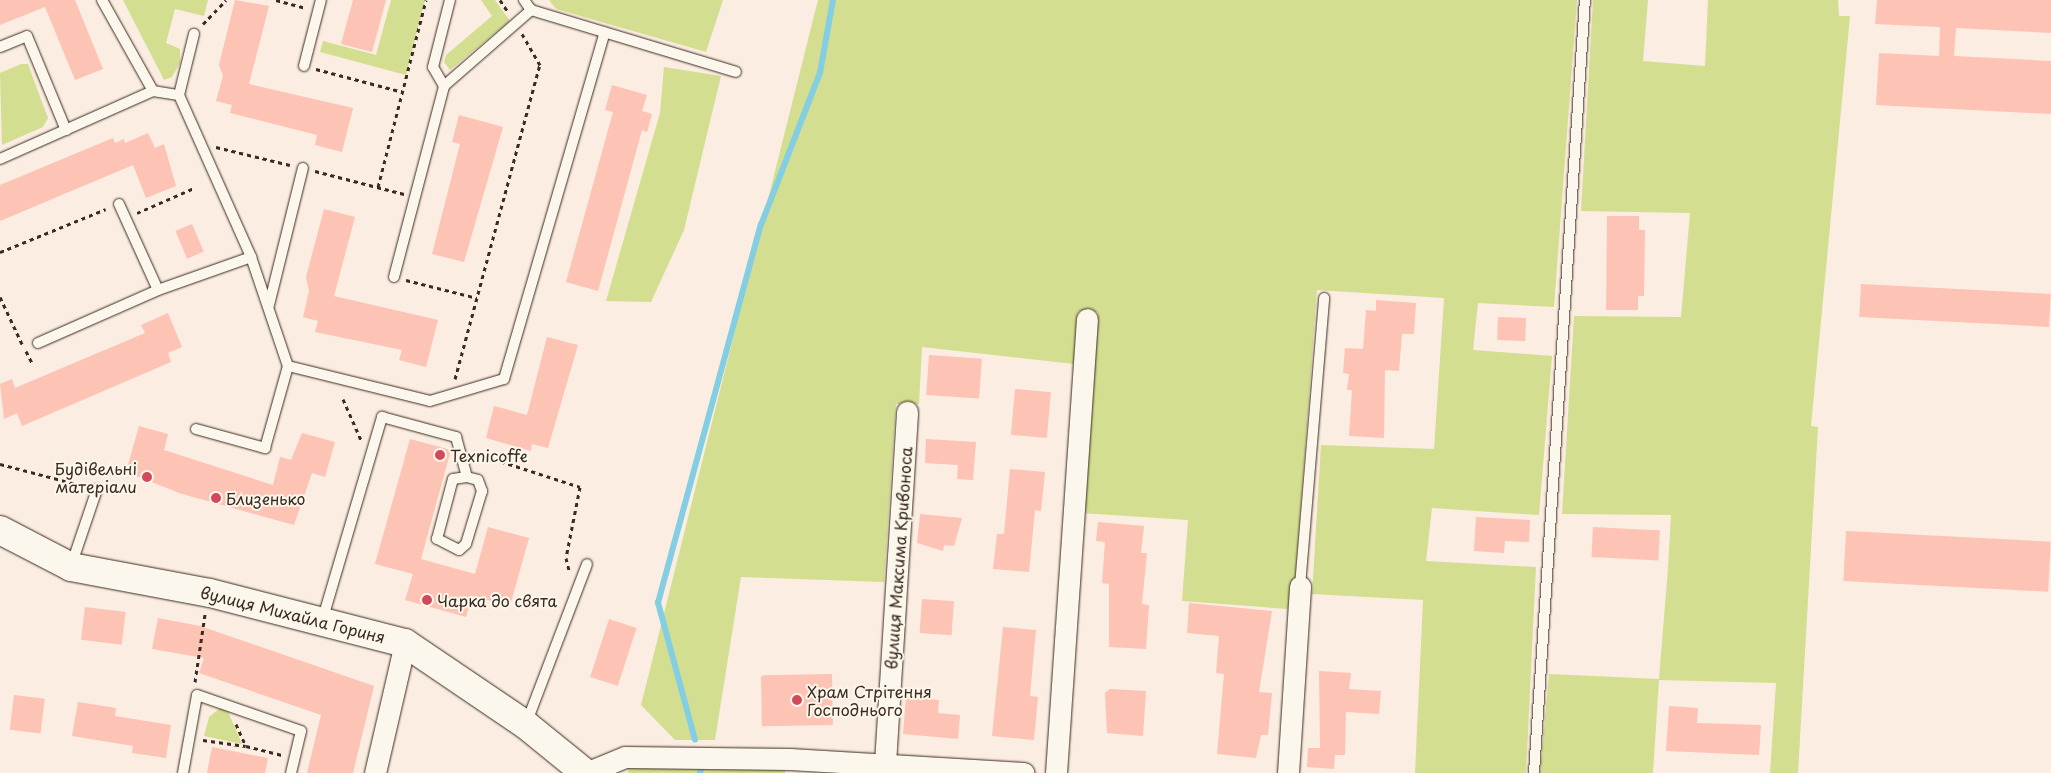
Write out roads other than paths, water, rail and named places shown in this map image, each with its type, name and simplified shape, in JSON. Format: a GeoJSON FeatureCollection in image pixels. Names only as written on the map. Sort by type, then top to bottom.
{"type":"FeatureCollection","features":[{"type":"Feature","properties":{"kind":"main road","name":"вулиця Михайла Гориня"},"geometry":{"type":"LineString","coordinates":[[0,530],[71,567],[322,620],[405,643],[526,725],[579,772]]}},
{"type":"Feature","properties":{"kind":"street"},"geometry":{"type":"LineString","coordinates":[[1056,773],[1087,319]]}},
{"type":"Feature","properties":{"kind":"street","name":"вулиця Максима Кривоноса"},"geometry":{"type":"LineString","coordinates":[[885,764],[907,412]]}},
{"type":"Feature","properties":{"kind":"street"},"geometry":{"type":"LineString","coordinates":[[1288,773],[1300,586]]}},
{"type":"Feature","properties":{"kind":"street"},"geometry":{"type":"LineString","coordinates":[[374,773],[405,643]]}},
{"type":"Feature","properties":{"kind":"street"},"geometry":{"type":"LineString","coordinates":[[579,772],[625,757],[791,766],[885,764],[1024,773]]}},
{"type":"Feature","properties":{"kind":"lane"},"geometry":{"type":"LineString","coordinates":[[102,0],[153,91]]}},
{"type":"Feature","properties":{"kind":"lane"},"geometry":{"type":"LineString","coordinates":[[304,66],[321,0]]}},
{"type":"Feature","properties":{"kind":"lane"},"geometry":{"type":"LineString","coordinates":[[444,86],[433,67],[450,0]]}},
{"type":"Feature","properties":{"kind":"lane"},"geometry":{"type":"LineString","coordinates":[[524,0],[531,10],[736,72]]}},
{"type":"Feature","properties":{"kind":"lane"},"geometry":{"type":"LineString","coordinates":[[1534,773],[1585,0]]}},
{"type":"Feature","properties":{"kind":"lane"},"geometry":{"type":"LineString","coordinates":[[394,277],[444,86],[531,10]]}},
{"type":"Feature","properties":{"kind":"lane"},"geometry":{"type":"LineString","coordinates":[[288,366],[430,402],[504,379],[604,32]]}},
{"type":"Feature","properties":{"kind":"lane"},"geometry":{"type":"LineString","coordinates":[[194,34],[179,95],[251,257],[288,366],[266,448],[196,429]]}},
{"type":"Feature","properties":{"kind":"lane"},"geometry":{"type":"LineString","coordinates":[[0,47],[27,36],[66,130]]}},
{"type":"Feature","properties":{"kind":"lane"},"geometry":{"type":"LineString","coordinates":[[0,159],[153,91],[179,95]]}},
{"type":"Feature","properties":{"kind":"lane"},"geometry":{"type":"LineString","coordinates":[[269,306],[303,168]]}},
{"type":"Feature","properties":{"kind":"lane"},"geometry":{"type":"LineString","coordinates":[[119,204],[158,290]]}},
{"type":"Feature","properties":{"kind":"lane"},"geometry":{"type":"LineString","coordinates":[[38,343],[158,290],[251,257]]}},
{"type":"Feature","properties":{"kind":"lane"},"geometry":{"type":"LineString","coordinates":[[1300,586],[1324,298]]}},
{"type":"Feature","properties":{"kind":"lane"},"geometry":{"type":"LineString","coordinates":[[322,620],[382,416],[456,437],[467,477]]}},
{"type":"Feature","properties":{"kind":"lane"},"geometry":{"type":"LineString","coordinates":[[467,477],[478,480],[482,491],[466,544],[459,550],[437,539],[453,479],[467,477]]}},
{"type":"Feature","properties":{"kind":"lane"},"geometry":{"type":"LineString","coordinates":[[71,567],[97,489]]}},
{"type":"Feature","properties":{"kind":"lane"},"geometry":{"type":"LineString","coordinates":[[526,725],[587,564]]}},
{"type":"Feature","properties":{"kind":"lane"},"geometry":{"type":"LineString","coordinates":[[183,773],[197,695],[301,731],[291,773]]}},
{"type":"Feature","properties":{"kind":"waterway"},"geometry":{"type":"LineString","coordinates":[[695,740],[658,603],[761,225],[820,73],[833,0]]}},
{"type":"Feature","properties":{"kind":"place","name":"Texnicoffe"},"geometry":{"type":"Point","coordinates":[440,455]}},
{"type":"Feature","properties":{"kind":"place","name":"Будівельні матеріали"},"geometry":{"type":"Point","coordinates":[147,477]}},
{"type":"Feature","properties":{"kind":"place","name":"Близенько"},"geometry":{"type":"Point","coordinates":[216,498]}},
{"type":"Feature","properties":{"kind":"place","name":"Чарка до свята"},"geometry":{"type":"Point","coordinates":[427,600]}},
{"type":"Feature","properties":{"kind":"place","name":"Храм Стрітення Господнього"},"geometry":{"type":"Point","coordinates":[797,700]}}]}
